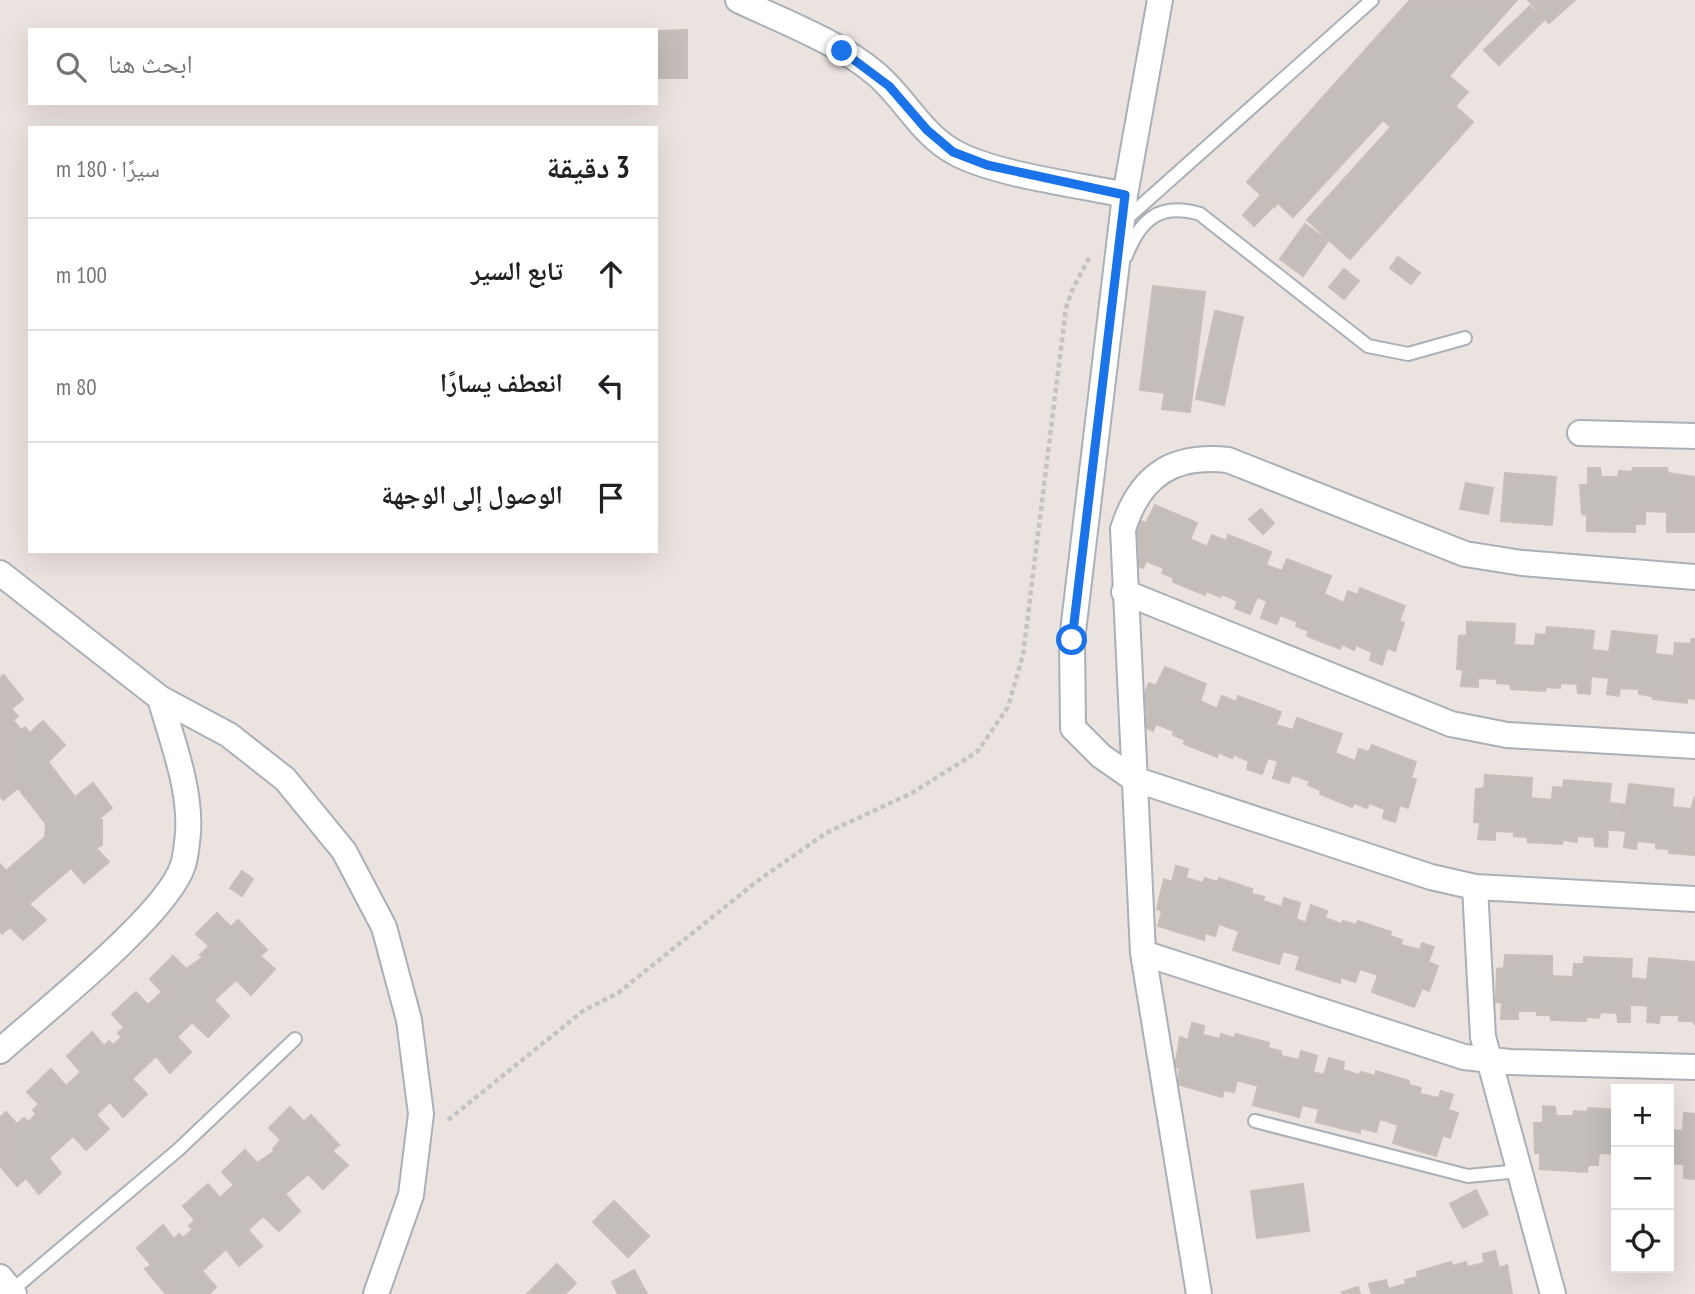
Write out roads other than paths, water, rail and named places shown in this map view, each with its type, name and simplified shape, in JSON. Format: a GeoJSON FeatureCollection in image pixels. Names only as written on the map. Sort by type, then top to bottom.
{"type":"FeatureCollection","features":[{"type":"Feature","properties":{"kind":"street"},"geometry":{"type":"LineString","coordinates":[[738,0],[857,60],[889,86],[927,130],[953,152],[987,165],[1125,195]]}},
{"type":"Feature","properties":{"kind":"street"},"geometry":{"type":"LineString","coordinates":[[1160,0],[1125,195],[1072,640],[1070,700],[1073,728],[1101,756],[1134,779],[1431,877],[1475,887],[1695,899]]}},
{"type":"Feature","properties":{"kind":"street"},"geometry":{"type":"LineString","coordinates":[[1580,433],[1695,436]]}},
{"type":"Feature","properties":{"kind":"street"},"geometry":{"type":"LineString","coordinates":[[1199,1294],[1143,953],[1123,529],[1130,507],[1142,487],[1160,472],[1181,461],[1205,457],[1228,460],[1465,554],[1522,563],[1695,577]]}},
{"type":"Feature","properties":{"kind":"street"},"geometry":{"type":"LineString","coordinates":[[0,573],[160,698],[229,735],[285,779],[344,851],[384,927],[409,1020],[421,1114],[411,1195],[376,1294]]}},
{"type":"Feature","properties":{"kind":"street"},"geometry":{"type":"LineString","coordinates":[[1124,593],[1451,724],[1507,735],[1695,746]]}},
{"type":"Feature","properties":{"kind":"street"},"geometry":{"type":"LineString","coordinates":[[0,1051],[122,943],[161,901],[183,867],[188,831],[184,786],[160,698]]}},
{"type":"Feature","properties":{"kind":"street"},"geometry":{"type":"LineString","coordinates":[[1475,887],[1480,1016],[1488,1060],[1553,1294]]}},
{"type":"Feature","properties":{"kind":"street"},"geometry":{"type":"LineString","coordinates":[[1143,953],[1442,1052],[1488,1060],[1695,1067]]}},
{"type":"Feature","properties":{"kind":"lane"},"geometry":{"type":"LineString","coordinates":[[1122,222],[1372,0]]}},
{"type":"Feature","properties":{"kind":"lane"},"geometry":{"type":"LineString","coordinates":[[1114,288],[1136,231],[1162,213],[1189,211],[1200,214],[1368,346],[1408,354],[1465,338]]}},
{"type":"Feature","properties":{"kind":"lane"},"geometry":{"type":"LineString","coordinates":[[8,1289],[178,1150],[295,1038]]}},
{"type":"Feature","properties":{"kind":"lane"},"geometry":{"type":"LineString","coordinates":[[1255,1121],[1468,1176],[1519,1171]]}}]}
